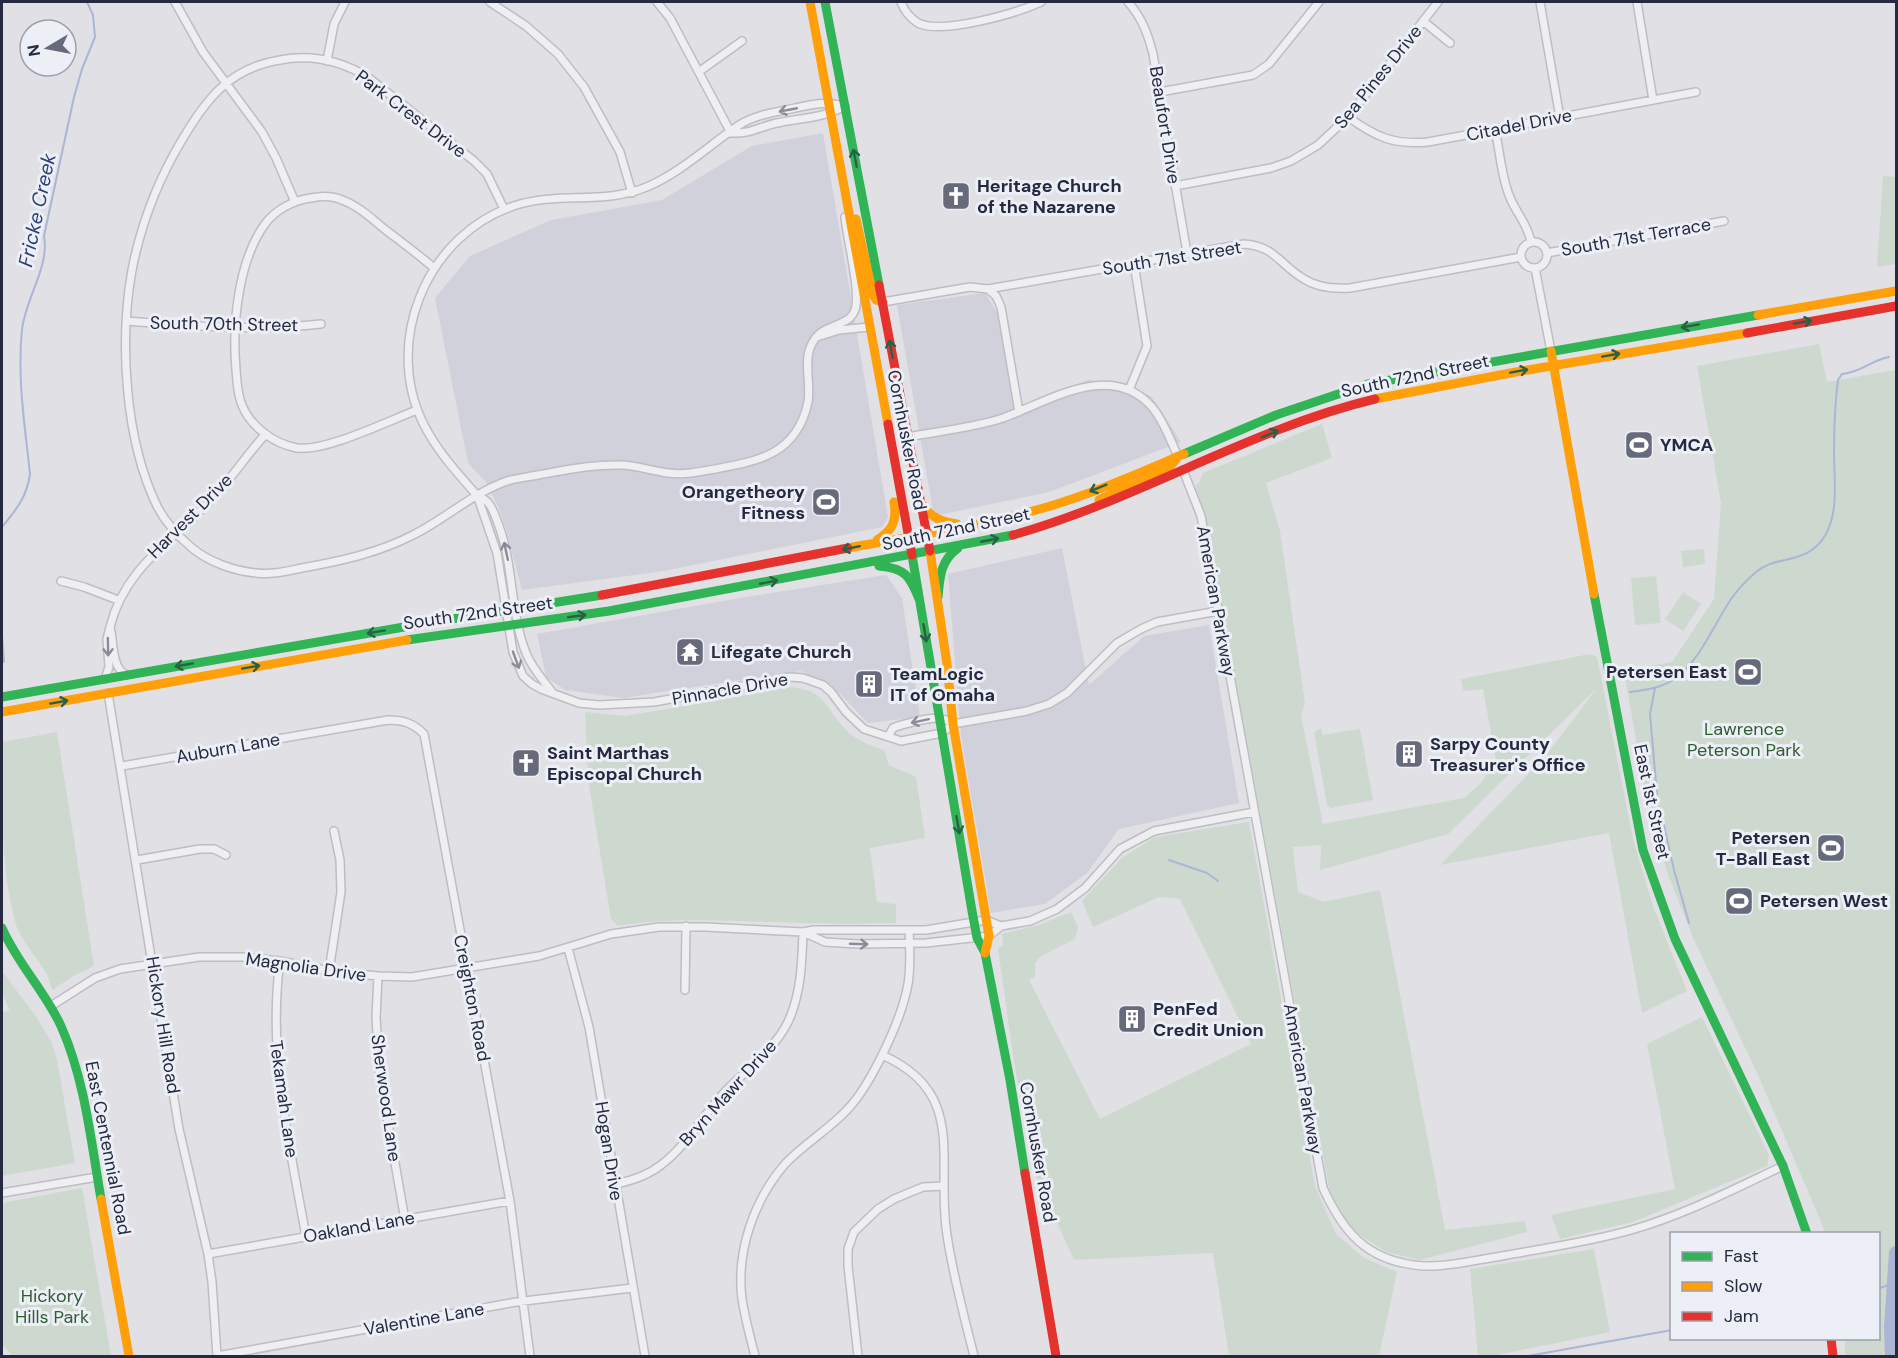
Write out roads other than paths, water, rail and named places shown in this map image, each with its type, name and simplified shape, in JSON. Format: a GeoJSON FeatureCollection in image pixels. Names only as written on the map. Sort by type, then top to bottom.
{"type":"FeatureCollection","features":[{"type":"Feature","properties":{"kind":"main road","name":"Cornhusker Road"},"geometry":{"type":"LineString","coordinates":[[810,2],[912,555],[977,938],[985,953],[1010,1080],[1056,1356]]}},
{"type":"Feature","properties":{"kind":"main road","name":"Cornhusker Road"},"geometry":{"type":"LineString","coordinates":[[825,2],[938,597],[953,724],[989,936],[985,953]]}},
{"type":"Feature","properties":{"kind":"main road"},"geometry":{"type":"LineString","coordinates":[[844,181],[861,231],[873,295],[876,300],[883,303]]}},
{"type":"Feature","properties":{"kind":"main road","name":"South 72nd Street"},"geometry":{"type":"LineString","coordinates":[[2,697],[640,589],[1020,515],[1062,502],[1316,400],[1368,384],[1896,291]]}},
{"type":"Feature","properties":{"kind":"main road","name":"South 72nd Street"},"geometry":{"type":"LineString","coordinates":[[2,712],[397,641],[707,594],[961,546],[1025,532],[1080,514],[1313,417],[1343,407],[1392,395],[1553,365],[1896,306]]}},
{"type":"Feature","properties":{"kind":"main road"},"geometry":{"type":"LineString","coordinates":[[869,327],[868,360],[897,515],[890,531],[870,544]]}},
{"type":"Feature","properties":{"kind":"main road","name":"East 1st Street"},"geometry":{"type":"LineString","coordinates":[[1551,351],[1608,674],[1643,850],[1675,939],[1783,1166],[1807,1232]]}},
{"type":"Feature","properties":{"kind":"main road"},"geometry":{"type":"LineString","coordinates":[[1184,470],[1183,465],[1188,460],[1240,437],[1269,419]]}},
{"type":"Feature","properties":{"kind":"main road"},"geometry":{"type":"LineString","coordinates":[[1080,514],[1115,491],[1169,468],[1178,456]]}},
{"type":"Feature","properties":{"kind":"main road"},"geometry":{"type":"LineString","coordinates":[[920,496],[924,508],[933,518],[945,523],[969,525]]}},
{"type":"Feature","properties":{"kind":"main road"},"geometry":{"type":"LineString","coordinates":[[938,597],[942,562],[949,553],[961,546]]}},
{"type":"Feature","properties":{"kind":"main road"},"geometry":{"type":"LineString","coordinates":[[858,565],[893,566],[903,571],[912,580],[919,599]]}},
{"type":"Feature","properties":{"kind":"main road","name":"East Centennial Road"},"geometry":{"type":"LineString","coordinates":[[2,932],[6,949],[36,984],[51,1006],[77,1069],[129,1356]]}},
{"type":"Feature","properties":{"kind":"main road"},"geometry":{"type":"LineString","coordinates":[[1831,1340],[1833,1356]]}},
{"type":"Feature","properties":{"kind":"street"},"geometry":{"type":"LineString","coordinates":[[175,2],[203,52],[262,132],[276,158],[294,202]]}},
{"type":"Feature","properties":{"kind":"street"},"geometry":{"type":"LineString","coordinates":[[327,61],[334,24],[345,2]]}},
{"type":"Feature","properties":{"kind":"street"},"geometry":{"type":"LineString","coordinates":[[490,2],[526,26],[558,54],[584,87],[620,152],[632,193]]}},
{"type":"Feature","properties":{"kind":"street"},"geometry":{"type":"LineString","coordinates":[[657,2],[670,18],[731,133],[746,134],[771,124],[831,114],[845,106]]}},
{"type":"Feature","properties":{"kind":"street"},"geometry":{"type":"LineString","coordinates":[[901,2],[909,16],[919,23],[933,27],[999,17],[1024,10],[1041,2]]}},
{"type":"Feature","properties":{"kind":"street","name":"Beaufort Drive"},"geometry":{"type":"LineString","coordinates":[[1128,2],[1138,14],[1148,33],[1154,54],[1187,254]]}},
{"type":"Feature","properties":{"kind":"street"},"geometry":{"type":"LineString","coordinates":[[1160,92],[1253,75],[1269,64],[1319,2]]}},
{"type":"Feature","properties":{"kind":"street","name":"Sea Pines Drive"},"geometry":{"type":"LineString","coordinates":[[1175,186],[1244,174],[1291,161],[1318,145],[1348,117],[1438,2]]}},
{"type":"Feature","properties":{"kind":"street"},"geometry":{"type":"LineString","coordinates":[[1540,2],[1560,117]]}},
{"type":"Feature","properties":{"kind":"street"},"geometry":{"type":"LineString","coordinates":[[1637,2],[1653,100]]}},
{"type":"Feature","properties":{"kind":"street"},"geometry":{"type":"LineString","coordinates":[[1423,21],[1450,43]]}},
{"type":"Feature","properties":{"kind":"street"},"geometry":{"type":"LineString","coordinates":[[699,71],[742,42]]}},
{"type":"Feature","properties":{"kind":"street","name":"Park Crest Drive"},"geometry":{"type":"LineString","coordinates":[[504,209],[487,174],[474,161],[369,78],[350,68],[327,61],[292,58],[274,61],[257,65],[225,83],[213,94],[195,117],[169,161],[152,201],[132,269],[127,321],[128,388],[136,441],[155,502],[176,533],[196,551],[215,562],[255,573],[274,573],[341,561],[386,548],[417,533],[477,495],[508,480],[589,466],[624,465],[687,474],[755,462],[769,456],[796,430],[805,411],[809,390],[808,353],[817,337]]}},
{"type":"Feature","properties":{"kind":"street","name":"Citadel Drive"},"geometry":{"type":"LineString","coordinates":[[1348,117],[1370,132],[1395,142],[1409,144],[1696,92]]}},
{"type":"Feature","properties":{"kind":"street"},"geometry":{"type":"LineString","coordinates":[[829,102],[845,106]]}},
{"type":"Feature","properties":{"kind":"street","name":"Pinnacle Drive"},"geometry":{"type":"LineString","coordinates":[[829,102],[760,116],[742,124],[712,143],[662,181],[632,193],[596,199],[540,200],[504,209],[479,223],[434,268],[418,297],[409,332],[406,361],[410,388],[417,410],[440,451],[477,495],[489,503],[502,535],[514,624],[513,652],[523,676],[541,689],[579,703],[620,706],[696,696],[790,677],[803,678],[823,685],[864,729],[876,734],[889,735],[896,741],[942,734]]}},
{"type":"Feature","properties":{"kind":"street"},"geometry":{"type":"LineString","coordinates":[[1495,130],[1506,189],[1529,230],[1531,242]]}},
{"type":"Feature","properties":{"kind":"street"},"geometry":{"type":"LineString","coordinates":[[817,337],[827,327],[848,319],[856,303],[846,234],[843,171]]}},
{"type":"Feature","properties":{"kind":"street"},"geometry":{"type":"LineString","coordinates":[[417,410],[317,447],[296,448],[265,435],[248,416],[241,404],[237,384],[234,327],[244,272],[255,241],[266,223],[294,202],[321,196],[341,199],[359,209],[434,268]]}},
{"type":"Feature","properties":{"kind":"street","name":"South 71st Terrace"},"geometry":{"type":"LineString","coordinates":[[1547,253],[1724,221]]}},
{"type":"Feature","properties":{"kind":"street"},"geometry":{"type":"LineString","coordinates":[[1531,242],[1541,244],[1547,253],[1545,262],[1535,268],[1527,267],[1521,257],[1524,247],[1531,242]]}},
{"type":"Feature","properties":{"kind":"street","name":"South 71st Street"},"geometry":{"type":"LineString","coordinates":[[883,303],[970,287],[988,289],[1244,244],[1254,245],[1275,254],[1304,279],[1323,287],[1342,289],[1521,257]]}},
{"type":"Feature","properties":{"kind":"street"},"geometry":{"type":"LineString","coordinates":[[1129,390],[1145,354],[1147,339],[1134,263]]}},
{"type":"Feature","properties":{"kind":"street"},"geometry":{"type":"LineString","coordinates":[[1535,268],[1551,351]]}},
{"type":"Feature","properties":{"kind":"street"},"geometry":{"type":"LineString","coordinates":[[988,289],[996,296],[1001,308],[1019,412]]}},
{"type":"Feature","properties":{"kind":"street","name":"South 70th Street"},"geometry":{"type":"LineString","coordinates":[[127,321],[285,328],[321,324]]}},
{"type":"Feature","properties":{"kind":"street"},"geometry":{"type":"LineString","coordinates":[[817,337],[839,330],[869,327]]}},
{"type":"Feature","properties":{"kind":"street"},"geometry":{"type":"LineString","coordinates":[[908,437],[993,421],[1088,386],[1105,384],[1129,390],[1142,397],[1161,420],[1178,456]]}},
{"type":"Feature","properties":{"kind":"street","name":"Harvest Drive"},"geometry":{"type":"LineString","coordinates":[[105,679],[109,667],[107,639],[118,600],[145,562],[218,493],[265,435]]}},
{"type":"Feature","properties":{"kind":"street","name":"American Parkway"},"geometry":{"type":"LineString","coordinates":[[1184,470],[1201,516],[1323,1188],[1343,1226],[1373,1252],[1401,1263],[1424,1267],[1455,1264],[1571,1244],[1632,1230],[1783,1166]]}},
{"type":"Feature","properties":{"kind":"street"},"geometry":{"type":"LineString","coordinates":[[61,581],[118,600]]}},
{"type":"Feature","properties":{"kind":"street"},"geometry":{"type":"LineString","coordinates":[[942,734],[953,724],[1027,711],[1049,704],[1067,693],[1117,643],[1141,629],[1157,622],[1218,611]]}},
{"type":"Feature","properties":{"kind":"street","name":"Pinnacle Drive"},"geometry":{"type":"LineString","coordinates":[[514,624],[531,664],[552,692]]}},
{"type":"Feature","properties":{"kind":"street","name":"Harvest Drive"},"geometry":{"type":"LineString","coordinates":[[110,627],[117,666],[122,673],[127,675]]}},
{"type":"Feature","properties":{"kind":"street","name":"Hickory Hill Road"},"geometry":{"type":"LineString","coordinates":[[108,693],[122,766],[180,1129],[208,1254],[217,1356]]}},
{"type":"Feature","properties":{"kind":"street"},"geometry":{"type":"LineString","coordinates":[[889,735],[893,728],[898,726],[939,717],[946,718],[953,724]]}},
{"type":"Feature","properties":{"kind":"street","name":"Creighton Road"},"geometry":{"type":"LineString","coordinates":[[335,729],[401,720],[415,725],[424,734],[510,1201],[530,1356]]}},
{"type":"Feature","properties":{"kind":"street","name":"Auburn Lane"},"geometry":{"type":"LineString","coordinates":[[122,766],[335,729]]}},
{"type":"Feature","properties":{"kind":"street"},"geometry":{"type":"LineString","coordinates":[[803,933],[814,930],[934,929],[986,920],[1000,926],[1030,921],[1057,909],[1085,888],[1120,849],[1154,831],[1254,812]]}},
{"type":"Feature","properties":{"kind":"street"},"geometry":{"type":"LineString","coordinates":[[329,971],[341,892],[340,860],[334,831]]}},
{"type":"Feature","properties":{"kind":"street"},"geometry":{"type":"LineString","coordinates":[[137,861],[200,849],[214,849],[226,855]]}},
{"type":"Feature","properties":{"kind":"street"},"geometry":{"type":"LineString","coordinates":[[685,990],[686,926]]}},
{"type":"Feature","properties":{"kind":"street","name":"Magnolia Drive"},"geometry":{"type":"LineString","coordinates":[[51,1006],[94,978],[120,969],[199,957],[243,957],[280,961],[329,971],[412,977],[539,956],[611,934],[659,927],[686,926],[803,933]]}},
{"type":"Feature","properties":{"kind":"street"},"geometry":{"type":"LineString","coordinates":[[803,933],[825,942],[910,944],[989,936],[1000,926]]}},
{"type":"Feature","properties":{"kind":"street"},"geometry":{"type":"LineString","coordinates":[[755,1356],[743,1306],[741,1282],[744,1251],[755,1213],[770,1184],[786,1163],[848,1109],[882,1055],[903,1009],[910,972],[909,930]]}},
{"type":"Feature","properties":{"kind":"street","name":"Bryn Mawr Drive"},"geometry":{"type":"LineString","coordinates":[[615,1184],[641,1177],[663,1164],[722,1095],[778,1038],[797,997],[803,933]]}},
{"type":"Feature","properties":{"kind":"street","name":"Hogan Drive"},"geometry":{"type":"LineString","coordinates":[[568,948],[589,1027],[645,1356]]}},
{"type":"Feature","properties":{"kind":"street","name":"Tekamah Lane"},"geometry":{"type":"LineString","coordinates":[[280,961],[275,1046],[282,1103],[306,1237]]}},
{"type":"Feature","properties":{"kind":"street","name":"Sherwood Lane"},"geometry":{"type":"LineString","coordinates":[[378,976],[376,1018],[380,1078],[405,1220]]}},
{"type":"Feature","properties":{"kind":"street"},"geometry":{"type":"LineString","coordinates":[[882,1055],[897,1061],[914,1073],[936,1102],[941,1116],[947,1236],[974,1356]]}},
{"type":"Feature","properties":{"kind":"street"},"geometry":{"type":"LineString","coordinates":[[2,1193],[98,1177]]}},
{"type":"Feature","properties":{"kind":"street"},"geometry":{"type":"LineString","coordinates":[[858,1356],[848,1266],[848,1249],[854,1232],[878,1209],[894,1198],[923,1187],[944,1186]]}},
{"type":"Feature","properties":{"kind":"street","name":"Oakland Lane"},"geometry":{"type":"LineString","coordinates":[[208,1254],[510,1201]]}},
{"type":"Feature","properties":{"kind":"street","name":"Valentine Lane"},"geometry":{"type":"LineString","coordinates":[[217,1356],[522,1302],[632,1288]]}},
{"type":"Feature","properties":{"kind":"waterway","name":"Fricke Creek"},"geometry":{"type":"LineString","coordinates":[[2,527],[24,496],[29,482],[21,384],[22,330],[44,259],[44,236],[74,97],[95,37],[93,15],[87,2]]}},
{"type":"Feature","properties":{"kind":"waterway"},"geometry":{"type":"LineString","coordinates":[[1630,692],[1658,687],[1673,680],[1692,662],[1734,595],[1750,577],[1764,567],[1801,555],[1819,544],[1826,534],[1833,515],[1834,426],[1838,380],[1842,374],[1856,371],[1889,357]]}},
{"type":"Feature","properties":{"kind":"waterway","name":"Fricke Creek"},"geometry":{"type":"LineString","coordinates":[[2,636],[4,662]]}},
{"type":"Feature","properties":{"kind":"waterway"},"geometry":{"type":"LineString","coordinates":[[1655,688],[1650,714],[1657,794]]}},
{"type":"Feature","properties":{"kind":"waterway"},"geometry":{"type":"LineString","coordinates":[[1660,808],[1689,923]]}},
{"type":"Feature","properties":{"kind":"waterway"},"geometry":{"type":"LineString","coordinates":[[1169,860],[1207,873],[1218,881]]}},
{"type":"Feature","properties":{"kind":"waterway"},"geometry":{"type":"LineString","coordinates":[[1892,1356],[1891,1327],[1896,1253]]}},
{"type":"Feature","properties":{"kind":"waterway"},"geometry":{"type":"LineString","coordinates":[[1880,1288],[1894,1283]]}},
{"type":"Feature","properties":{"kind":"waterway"},"geometry":{"type":"LineString","coordinates":[[1528,1356],[1670,1330]]}},
{"type":"Feature","properties":{"kind":"place","name":"Heritage Church of the Nazarene"},"geometry":{"type":"Point","coordinates":[956,196]}},
{"type":"Feature","properties":{"kind":"place","name":"YMCA"},"geometry":{"type":"Point","coordinates":[1639,445]}},
{"type":"Feature","properties":{"kind":"place","name":"Orangetheory Fitness"},"geometry":{"type":"Point","coordinates":[826,502]}},
{"type":"Feature","properties":{"kind":"place","name":"Lifegate Church"},"geometry":{"type":"Point","coordinates":[690,652]}},
{"type":"Feature","properties":{"kind":"place","name":"Petersen East"},"geometry":{"type":"Point","coordinates":[1748,672]}},
{"type":"Feature","properties":{"kind":"place","name":"TeamLogic IT of Omaha"},"geometry":{"type":"Point","coordinates":[869,684]}},
{"type":"Feature","properties":{"kind":"place","name":"Sarpy County Treasurer's Office"},"geometry":{"type":"Point","coordinates":[1409,754]}},
{"type":"Feature","properties":{"kind":"place","name":"Saint Marthas Episcopal Church"},"geometry":{"type":"Point","coordinates":[526,763]}},
{"type":"Feature","properties":{"kind":"place","name":"Petersen T-Ball East"},"geometry":{"type":"Point","coordinates":[1831,848]}},
{"type":"Feature","properties":{"kind":"place","name":"Petersen West"},"geometry":{"type":"Point","coordinates":[1739,901]}},
{"type":"Feature","properties":{"kind":"place","name":"PenFed Credit Union"},"geometry":{"type":"Point","coordinates":[1132,1019]}},
{"type":"Feature","properties":{"kind":"park label","name":"Lawrence Peterson Park"},"geometry":{"type":"Point","coordinates":[1744,739]}},
{"type":"Feature","properties":{"kind":"park label","name":"Hickory Hills Park"},"geometry":{"type":"Point","coordinates":[52,1306]}}]}
